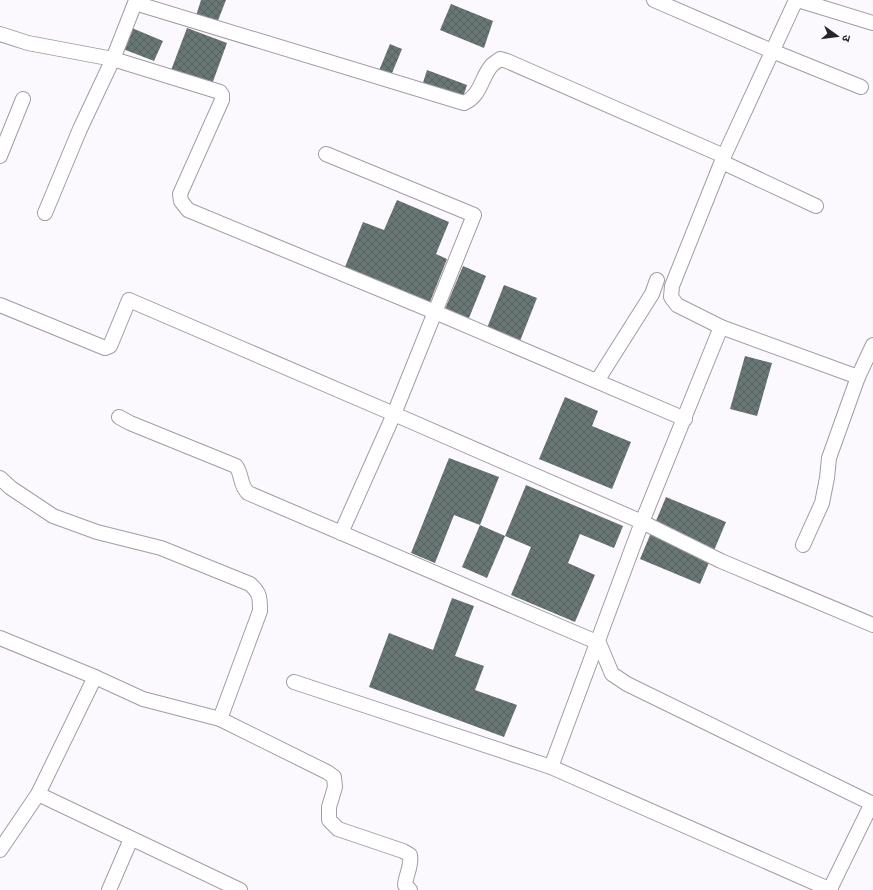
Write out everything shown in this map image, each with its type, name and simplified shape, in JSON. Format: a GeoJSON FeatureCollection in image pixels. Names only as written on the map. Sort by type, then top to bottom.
{"type":"FeatureCollection","features":[{"type":"Feature","properties":{"kind":"street"},"geometry":{"type":"LineString","coordinates":[[654,0],[772,51],[861,86]]}},
{"type":"Feature","properties":{"kind":"street"},"geometry":{"type":"LineString","coordinates":[[858,377],[721,327],[677,305],[670,297],[672,286],[723,159],[797,0],[873,23]]}},
{"type":"Feature","properties":{"kind":"street"},"geometry":{"type":"LineString","coordinates":[[45,213],[80,129],[113,60],[136,2],[464,103],[475,96],[489,62],[500,59],[507,61],[723,159],[816,206]]}},
{"type":"Feature","properties":{"kind":"street"},"geometry":{"type":"LineString","coordinates":[[0,34],[28,43],[113,60],[220,92],[222,95],[222,100],[180,194],[181,201],[188,210],[435,312],[685,419]]}},
{"type":"Feature","properties":{"kind":"street"},"geometry":{"type":"LineString","coordinates":[[0,156],[23,99]]}},
{"type":"Feature","properties":{"kind":"street"},"geometry":{"type":"LineString","coordinates":[[326,154],[474,215],[394,414],[341,533]]}},
{"type":"Feature","properties":{"kind":"street"},"geometry":{"type":"LineString","coordinates":[[597,381],[652,294],[657,280]]}},
{"type":"Feature","properties":{"kind":"street"},"geometry":{"type":"LineString","coordinates":[[0,306],[105,348],[110,346],[129,300],[642,522],[721,561],[873,625]]}},
{"type":"Feature","properties":{"kind":"street"},"geometry":{"type":"LineString","coordinates":[[551,767],[599,642],[642,522],[721,327]]}},
{"type":"Feature","properties":{"kind":"street"},"geometry":{"type":"LineString","coordinates":[[804,545],[822,503],[831,450],[858,377],[873,345]]}},
{"type":"Feature","properties":{"kind":"street"},"geometry":{"type":"LineString","coordinates":[[119,417],[130,423],[236,466],[240,472],[243,488],[248,493],[599,642],[612,674],[627,684],[872,804],[830,890],[551,767],[294,682]]}},
{"type":"Feature","properties":{"kind":"street"},"geometry":{"type":"LineString","coordinates":[[0,478],[11,488],[54,516],[97,532],[161,548],[250,584],[258,592],[260,611],[220,719]]}},
{"type":"Feature","properties":{"kind":"street"},"geometry":{"type":"LineString","coordinates":[[0,638],[95,677],[143,699],[220,719],[266,741],[334,777],[335,787],[329,807],[329,820],[338,829],[403,851],[410,855],[411,863],[406,876],[405,885],[410,890]]}},
{"type":"Feature","properties":{"kind":"street"},"geometry":{"type":"LineString","coordinates":[[0,850],[38,794],[95,677]]}},
{"type":"Feature","properties":{"kind":"street"},"geometry":{"type":"LineString","coordinates":[[38,794],[240,890]]}},
{"type":"Feature","properties":{"kind":"street"},"geometry":{"type":"LineString","coordinates":[[109,890],[131,838]]}},
{"type":"Feature","properties":{"kind":"building"},"geometry":{"type":"Polygon","coordinates":[[[201,0],[226,0],[217,23],[196,16],[201,0]]]}},
{"type":"Feature","properties":{"kind":"building"},"geometry":{"type":"Polygon","coordinates":[[[451,4],[493,21],[484,48],[440,30],[451,4]]]}},
{"type":"Feature","properties":{"kind":"building"},"geometry":{"type":"Polygon","coordinates":[[[132,28],[163,41],[154,61],[123,49],[132,28]]]}},
{"type":"Feature","properties":{"kind":"building"},"geometry":{"type":"Polygon","coordinates":[[[187,28],[227,43],[211,87],[170,73],[187,28]]]}},
{"type":"Feature","properties":{"kind":"building"},"geometry":{"type":"Polygon","coordinates":[[[390,44],[402,49],[390,78],[378,73],[390,44]]]}},
{"type":"Feature","properties":{"kind":"building"},"geometry":{"type":"Polygon","coordinates":[[[427,70],[467,85],[462,100],[422,86],[427,70]]]}},
{"type":"Feature","properties":{"kind":"building"},"geometry":{"type":"Polygon","coordinates":[[[397,200],[449,222],[436,254],[447,259],[430,302],[345,267],[363,222],[384,230],[397,200]]]}},
{"type":"Feature","properties":{"kind":"building"},"geometry":{"type":"Polygon","coordinates":[[[463,266],[486,276],[469,318],[445,309],[463,266]]]}},
{"type":"Feature","properties":{"kind":"building"},"geometry":{"type":"Polygon","coordinates":[[[504,285],[537,298],[520,341],[487,328],[504,285]]]}},
{"type":"Feature","properties":{"kind":"building"},"geometry":{"type":"Polygon","coordinates":[[[745,356],[772,363],[757,416],[730,409],[745,356]]]}},
{"type":"Feature","properties":{"kind":"building"},"geometry":{"type":"Polygon","coordinates":[[[565,397],[598,411],[592,426],[631,442],[612,489],[539,459],[565,397]]]}},
{"type":"Feature","properties":{"kind":"building"},"geometry":{"type":"Polygon","coordinates":[[[449,458],[499,477],[480,525],[454,515],[435,563],[411,553],[449,458]]]}},
{"type":"Feature","properties":{"kind":"building"},"geometry":{"type":"Polygon","coordinates":[[[526,485],[623,526],[614,548],[580,534],[568,563],[595,575],[575,622],[511,595],[531,547],[505,536],[526,485]]]}},
{"type":"Feature","properties":{"kind":"building"},"geometry":{"type":"Polygon","coordinates":[[[666,497],[726,522],[700,584],[640,559],[666,497]]]}},
{"type":"Feature","properties":{"kind":"building"},"geometry":{"type":"Polygon","coordinates":[[[480,525],[505,536],[487,578],[462,567],[480,525]]]}},
{"type":"Feature","properties":{"kind":"building"},"geometry":{"type":"Polygon","coordinates":[[[452,598],[474,606],[455,656],[484,666],[475,690],[517,705],[504,737],[369,687],[389,633],[433,650],[452,598]]]}}]}
